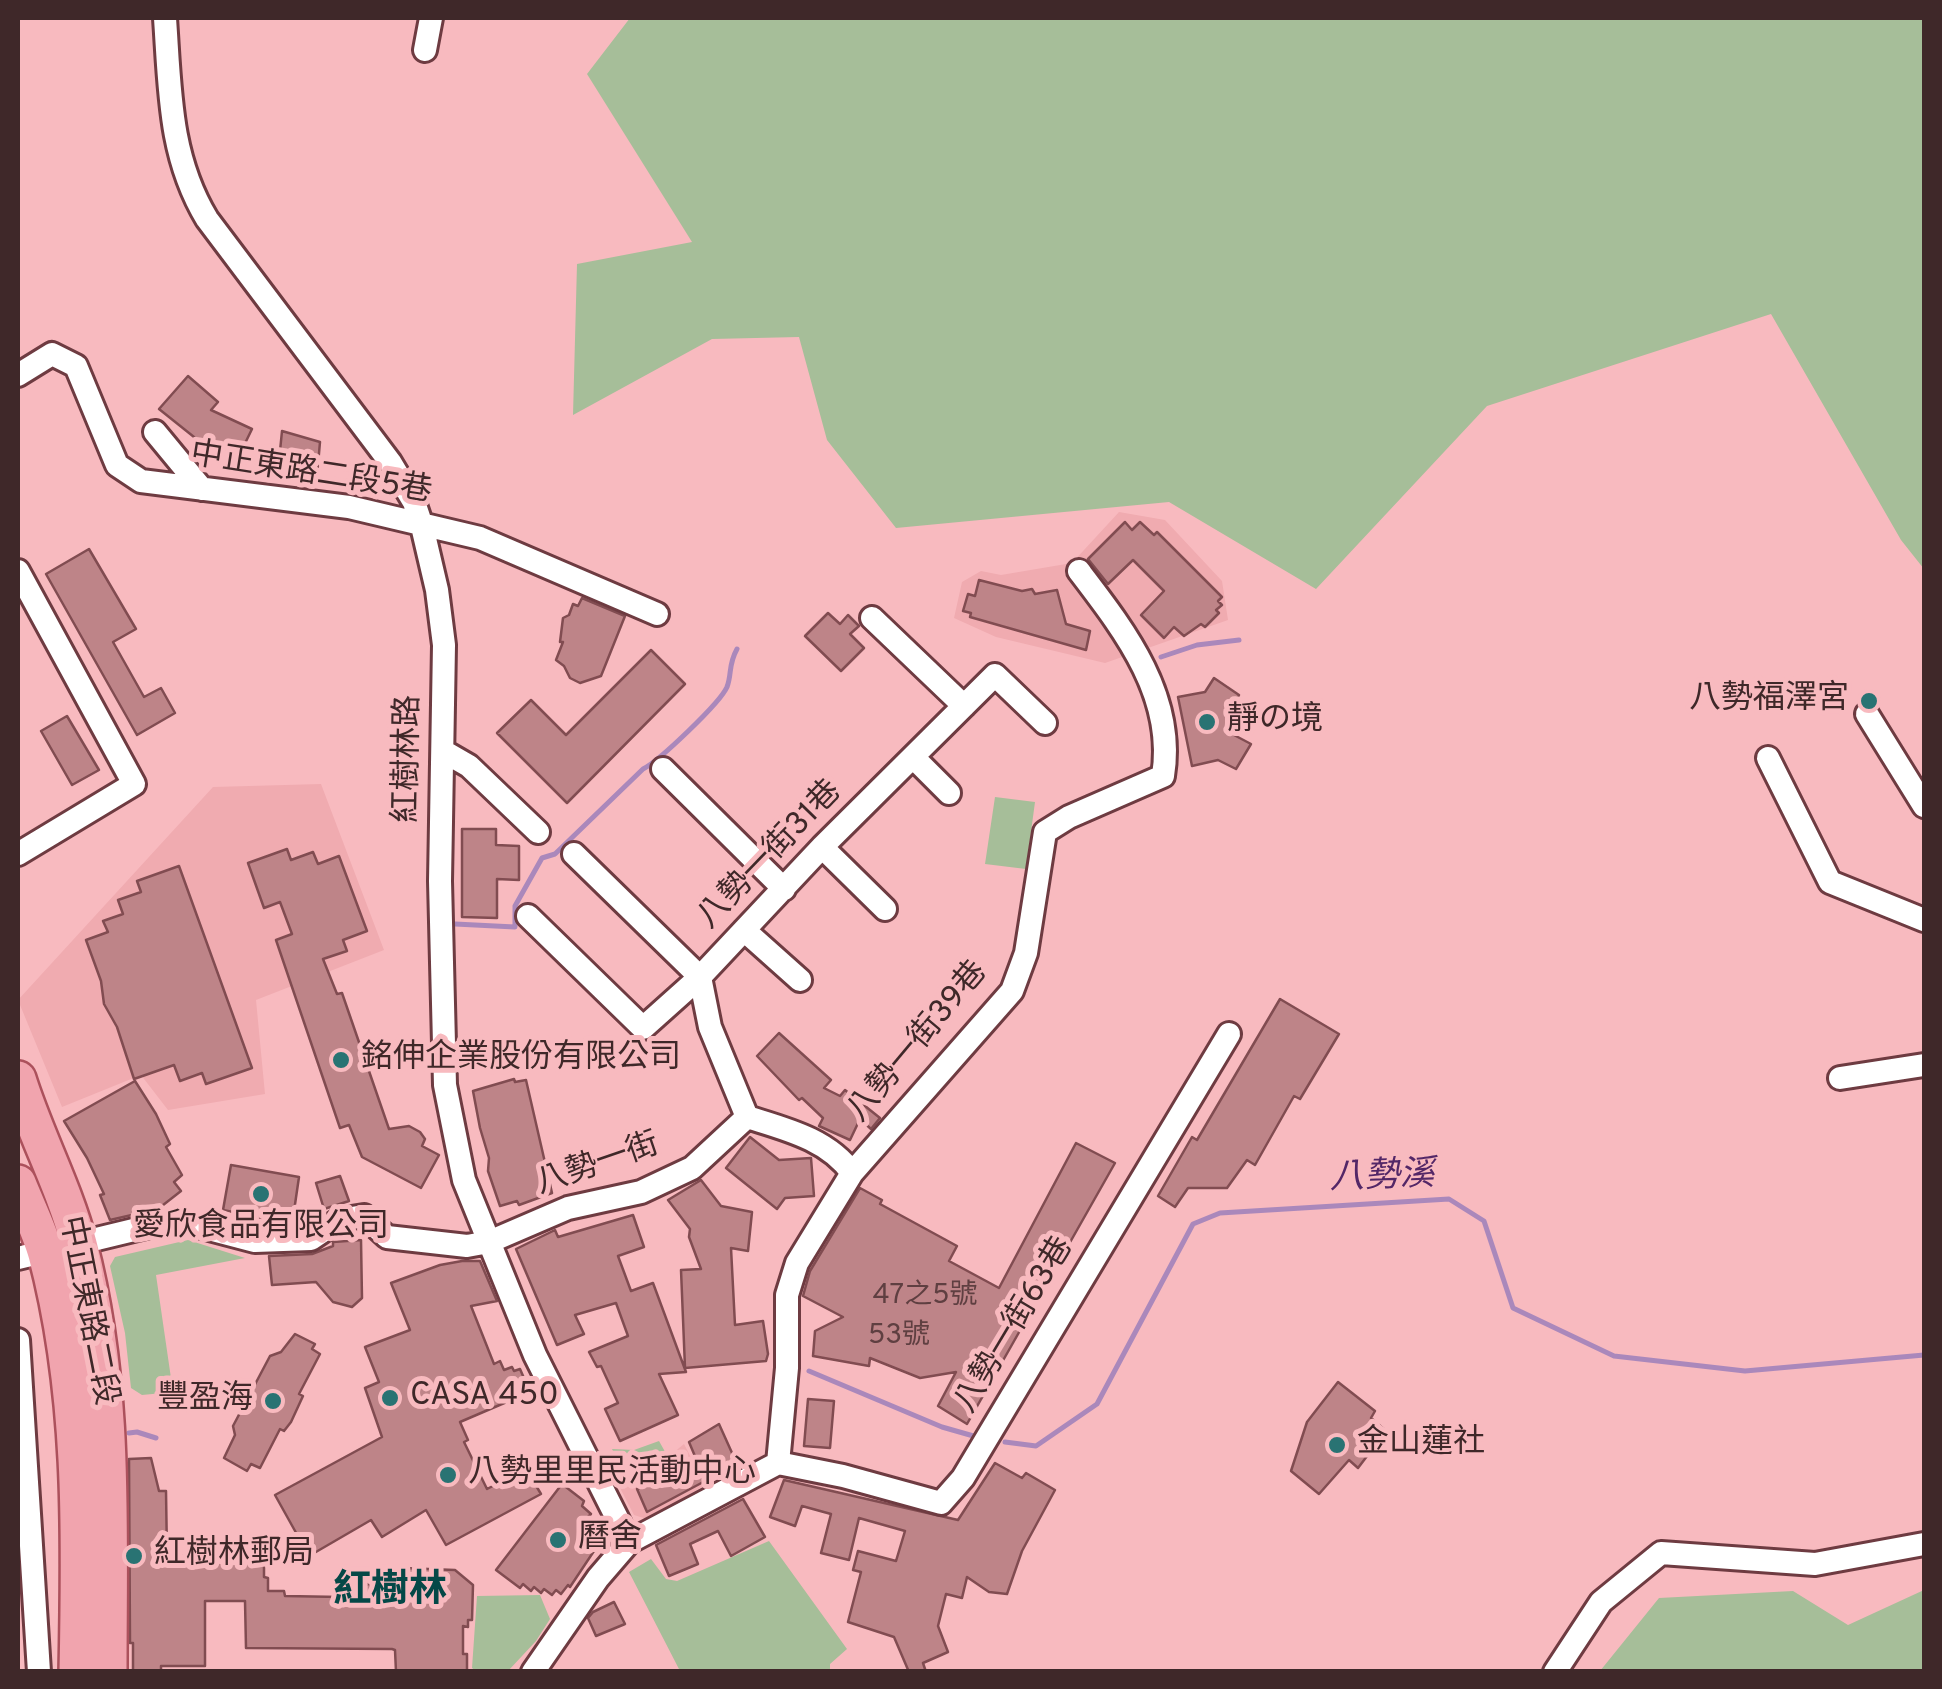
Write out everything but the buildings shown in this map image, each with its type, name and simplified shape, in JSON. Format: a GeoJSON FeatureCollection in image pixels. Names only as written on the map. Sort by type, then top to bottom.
{"type":"FeatureCollection","features":[{"type":"Feature","properties":{"kind":"main road","name":"中正東路二段"},"geometry":{"type":"LineString","coordinates":[[18,1078],[66,1346],[74,1420],[80,1565],[77,1672]]}},
{"type":"Feature","properties":{"kind":"main road","name":"中正東路二段"},"geometry":{"type":"LineString","coordinates":[[18,1182],[47,1250],[99,1339],[108,1413],[109,1672]]}},
{"type":"Feature","properties":{"kind":"street","name":"紅樹林路"},"geometry":{"type":"LineString","coordinates":[[164,18],[176,151],[190,190],[207,220],[390,462],[414,502],[422,526],[437,590],[444,646],[440,881],[445,1085],[464,1180],[535,1355],[630,1542]]}},
{"type":"Feature","properties":{"kind":"street"},"geometry":{"type":"LineString","coordinates":[[425,50],[431,18]]}},
{"type":"Feature","properties":{"kind":"street","name":"中正東路二段5巷"},"geometry":{"type":"LineString","coordinates":[[18,374],[52,354],[76,366],[117,465],[142,481],[349,507],[480,538],[657,614]]}},
{"type":"Feature","properties":{"kind":"street"},"geometry":{"type":"LineString","coordinates":[[155,432],[202,489]]}},
{"type":"Feature","properties":{"kind":"street"},"geometry":{"type":"LineString","coordinates":[[18,570],[134,784],[18,854]]}},
{"type":"Feature","properties":{"kind":"street","name":"八勢一街39巷"},"geometry":{"type":"LineString","coordinates":[[852,1173],[1012,991],[1026,953],[1045,832],[1068,817],[1163,776],[1167,752],[1150,679],[1128,634],[1079,571]]}},
{"type":"Feature","properties":{"kind":"street"},"geometry":{"type":"LineString","coordinates":[[872,618],[964,706]]}},
{"type":"Feature","properties":{"kind":"street","name":"八勢一街31巷"},"geometry":{"type":"LineString","coordinates":[[748,1117],[710,1027],[700,977],[994,675],[1045,724]]}},
{"type":"Feature","properties":{"kind":"street"},"geometry":{"type":"LineString","coordinates":[[1868,714],[1924,806]]}},
{"type":"Feature","properties":{"kind":"street"},"geometry":{"type":"LineString","coordinates":[[443,751],[469,766],[538,832]]}},
{"type":"Feature","properties":{"kind":"street"},"geometry":{"type":"LineString","coordinates":[[913,757],[949,794]]}},
{"type":"Feature","properties":{"kind":"street"},"geometry":{"type":"LineString","coordinates":[[1768,758],[1830,882],[1924,920]]}},
{"type":"Feature","properties":{"kind":"street"},"geometry":{"type":"LineString","coordinates":[[662,770],[784,888]]}},
{"type":"Feature","properties":{"kind":"street"},"geometry":{"type":"LineString","coordinates":[[822,848],[886,909]]}},
{"type":"Feature","properties":{"kind":"street"},"geometry":{"type":"LineString","coordinates":[[528,916],[643,1028],[700,977],[574,854]]}},
{"type":"Feature","properties":{"kind":"street"},"geometry":{"type":"LineString","coordinates":[[744,930],[800,980]]}},
{"type":"Feature","properties":{"kind":"street","name":"八勢一街63巷"},"geometry":{"type":"LineString","coordinates":[[778,1463],[843,1476],[941,1504],[963,1478],[1229,1034]]}},
{"type":"Feature","properties":{"kind":"street"},"geometry":{"type":"LineString","coordinates":[[1840,1078],[1924,1064]]}},
{"type":"Feature","properties":{"kind":"street"},"geometry":{"type":"LineString","coordinates":[[533,1672],[598,1578],[630,1542],[778,1463],[787,1368],[787,1295],[797,1263],[852,1173],[842,1158],[800,1134],[748,1117]]}},
{"type":"Feature","properties":{"kind":"street","name":"八勢一街"},"geometry":{"type":"LineString","coordinates":[[47,1250],[175,1220],[256,1241],[310,1238],[339,1220],[364,1216],[386,1238],[467,1246],[489,1242],[568,1208],[641,1192],[692,1168],[748,1117]]}},
{"type":"Feature","properties":{"kind":"street"},"geometry":{"type":"LineString","coordinates":[[18,1340],[39,1672]]}},
{"type":"Feature","properties":{"kind":"street"},"geometry":{"type":"LineString","coordinates":[[1555,1672],[1601,1602],[1662,1553],[1815,1564],[1924,1544]]}},
{"type":"Feature","properties":{"kind":"shaded area"},"geometry":{"type":"Polygon","coordinates":[[[1119,512],[1165,520],[1222,581],[1228,620],[1105,663],[996,637],[954,618],[962,582],[981,571],[1001,575],[1072,563],[1119,512]]]}},
{"type":"Feature","properties":{"kind":"shaded area"},"geometry":{"type":"Polygon","coordinates":[[[321,784],[384,950],[256,1000],[265,1094],[168,1110],[141,1075],[62,1107],[18,1000],[213,787],[321,784]]]}},
{"type":"Feature","properties":{"kind":"shaded area"},"geometry":{"type":"Polygon","coordinates":[[[684,1444],[705,1485],[647,1519],[634,1515],[619,1486],[641,1479],[684,1444]]]}},
{"type":"Feature","properties":{"kind":"green space"},"geometry":{"type":"Polygon","coordinates":[[[630,18],[1924,18],[1924,569],[1901,540],[1771,314],[1487,406],[1316,589],[1169,502],[896,528],[827,440],[799,337],[712,339],[573,415],[577,264],[692,242],[587,74],[630,18]]]}},
{"type":"Feature","properties":{"kind":"green space"},"geometry":{"type":"Polygon","coordinates":[[[995,797],[1035,802],[1026,869],[985,864],[995,797]]]}},
{"type":"Feature","properties":{"kind":"green space"},"geometry":{"type":"Polygon","coordinates":[[[188,1240],[245,1258],[156,1275],[173,1392],[142,1395],[131,1388],[125,1333],[110,1266],[115,1257],[188,1240]]]}},
{"type":"Feature","properties":{"kind":"green space"},"geometry":{"type":"Polygon","coordinates":[[[659,1441],[668,1457],[643,1477],[635,1469],[620,1465],[612,1449],[634,1450],[659,1441]]]}},
{"type":"Feature","properties":{"kind":"green space"},"geometry":{"type":"Polygon","coordinates":[[[769,1541],[847,1649],[830,1664],[830,1671],[680,1671],[629,1572],[651,1559],[666,1579],[677,1581],[769,1541]]]}},
{"type":"Feature","properties":{"kind":"green space"},"geometry":{"type":"Polygon","coordinates":[[[1924,1590],[1924,1671],[1600,1671],[1659,1598],[1793,1591],[1848,1625],[1924,1590]]]}},
{"type":"Feature","properties":{"kind":"green space"},"geometry":{"type":"Polygon","coordinates":[[[540,1595],[550,1619],[536,1641],[508,1671],[472,1668],[477,1596],[540,1595]]]}},
{"type":"Feature","properties":{"kind":"waterway"},"geometry":{"type":"LineString","coordinates":[[1161,657],[1197,645],[1239,640]]}},
{"type":"Feature","properties":{"kind":"waterway"},"geometry":{"type":"LineString","coordinates":[[455,924],[515,927],[515,906],[542,858],[555,854],[713,705],[727,687],[737,649]]}},
{"type":"Feature","properties":{"kind":"waterway","name":"八勢溪"},"geometry":{"type":"LineString","coordinates":[[1005,1442],[1036,1446],[1097,1404],[1193,1224],[1220,1213],[1449,1199],[1484,1221],[1513,1308],[1614,1356],[1745,1371],[1924,1355]]}},
{"type":"Feature","properties":{"kind":"waterway","name":"八勢溪"},"geometry":{"type":"LineString","coordinates":[[809,1371],[942,1427],[977,1437]]}},
{"type":"Feature","properties":{"kind":"waterway","name":"八勢溪"},"geometry":{"type":"LineString","coordinates":[[129,1433],[156,1438]]}},
{"type":"Feature","properties":{"kind":"place","name":"八勢福澤宮"},"geometry":{"type":"Point","coordinates":[1869,701]}},
{"type":"Feature","properties":{"kind":"place","name":"靜の境"},"geometry":{"type":"Point","coordinates":[1207,722]}},
{"type":"Feature","properties":{"kind":"place","name":"銘伸企業股份有限公司"},"geometry":{"type":"Point","coordinates":[341,1060]}},
{"type":"Feature","properties":{"kind":"place","name":"愛欣食品有限公司"},"geometry":{"type":"Point","coordinates":[261,1194]}},
{"type":"Feature","properties":{"kind":"place","name":"CASA 450"},"geometry":{"type":"Point","coordinates":[390,1398]}},
{"type":"Feature","properties":{"kind":"place","name":"豐盈海"},"geometry":{"type":"Point","coordinates":[273,1401]}},
{"type":"Feature","properties":{"kind":"place","name":"金山蓮社"},"geometry":{"type":"Point","coordinates":[1337,1445]}},
{"type":"Feature","properties":{"kind":"place","name":"八勢里里民活動中心"},"geometry":{"type":"Point","coordinates":[448,1475]}},
{"type":"Feature","properties":{"kind":"place","name":"曆舍"},"geometry":{"type":"Point","coordinates":[558,1540]}},
{"type":"Feature","properties":{"kind":"place","name":"紅樹林郵局"},"geometry":{"type":"Point","coordinates":[134,1556]}},
{"type":"Feature","properties":{"kind":"district","name":"紅樹林"},"geometry":{"type":"Point","coordinates":[390,1593]}}]}
